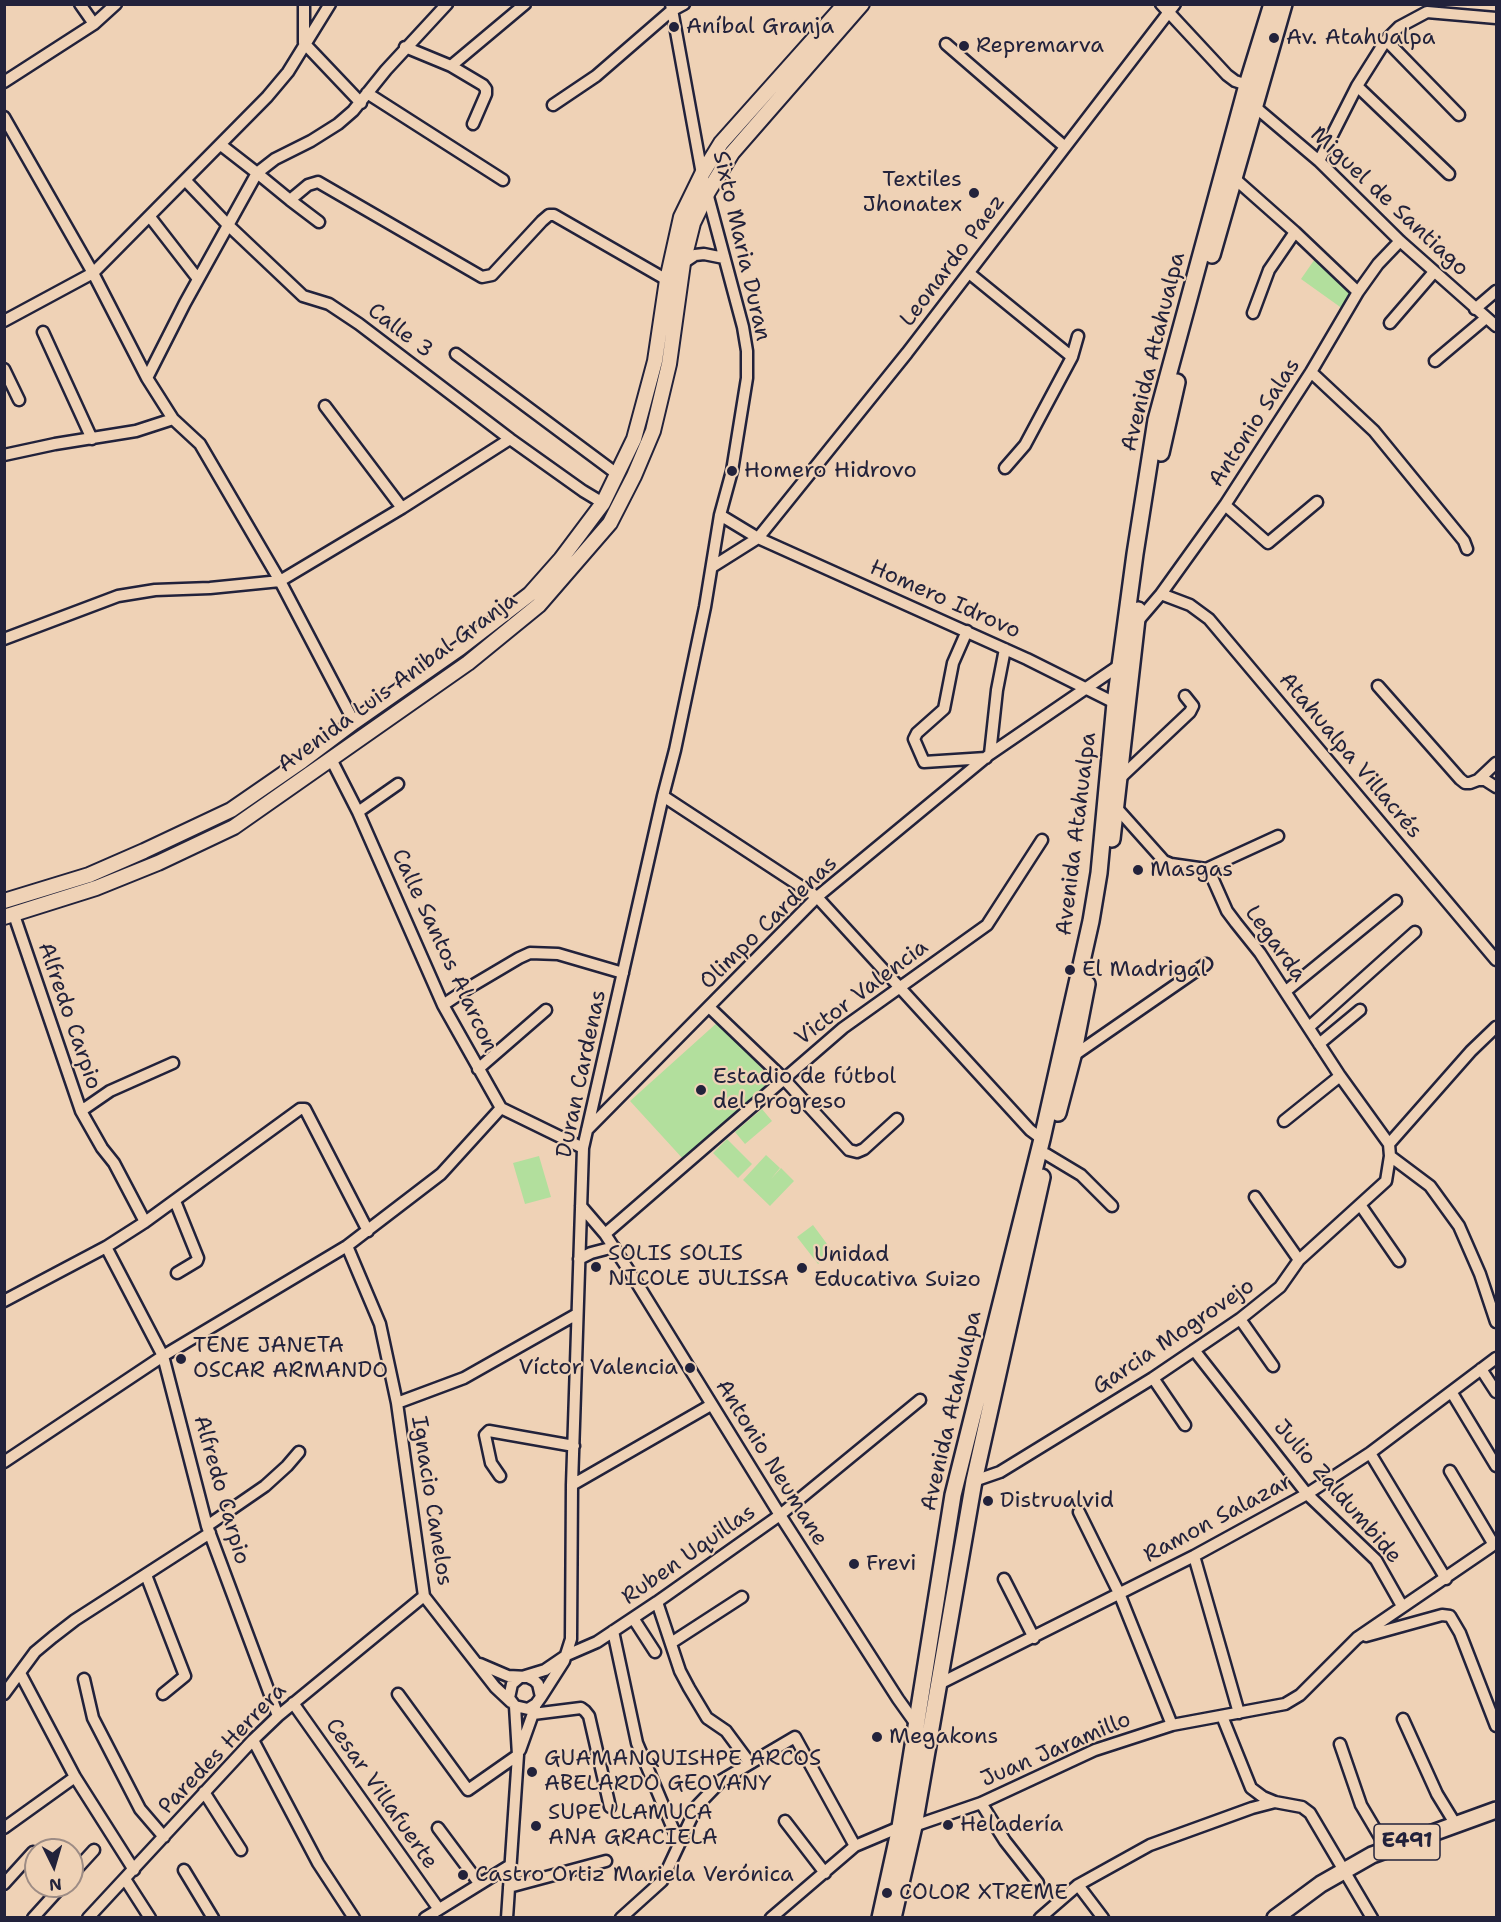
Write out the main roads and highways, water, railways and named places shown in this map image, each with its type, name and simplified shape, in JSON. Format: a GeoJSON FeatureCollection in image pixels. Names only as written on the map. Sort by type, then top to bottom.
{"type":"FeatureCollection","features":[{"type":"Feature","properties":{"kind":"highway","name":"Avenida Atahualpa"},"geometry":{"type":"LineString","coordinates":[[880,1917],[907,1826],[928,1740],[974,1481],[1034,1220],[1046,1154],[1073,1056],[1103,896],[1111,803],[1115,703],[1139,524],[1156,420],[1247,85],[1272,4]]}},
{"type":"Feature","properties":{"kind":"highway","name":"Avenida Atahualpa"},"geometry":{"type":"LineString","coordinates":[[893,1917],[907,1826],[915,1724],[953,1495],[1042,1139],[1091,921],[1111,803],[1119,779],[1149,516],[1164,435],[1183,354],[1284,4]]}},
{"type":"Feature","properties":{"kind":"highway","name":"E491"},"geometry":{"type":"LineString","coordinates":[[1282,1915],[1321,1884],[1387,1849],[1497,1810]]}},
{"type":"Feature","properties":{"kind":"main road","name":"Avenida Luis Anibal Granja"},"geometry":{"type":"LineString","coordinates":[[4,902],[89,875],[231,810],[460,648],[530,594],[561,559],[603,503],[634,439],[655,361],[667,280],[681,217],[702,174],[721,143],[845,4]]}},
{"type":"Feature","properties":{"kind":"main road","name":"Avenida Luis Anibal Granja"},"geometry":{"type":"LineString","coordinates":[[9,916],[96,888],[234,827],[468,663],[539,605],[610,523],[634,476],[653,431],[669,364],[683,263],[693,223],[708,192],[732,153],[862,4]]}},
{"type":"Feature","properties":{"kind":"place","name":"Aníbal Granja"},"geometry":{"type":"Point","coordinates":[674,27]}},
{"type":"Feature","properties":{"kind":"place","name":"Av. Atahualpa"},"geometry":{"type":"Point","coordinates":[1274,38]}},
{"type":"Feature","properties":{"kind":"place","name":"Repremarva"},"geometry":{"type":"Point","coordinates":[964,46]}},
{"type":"Feature","properties":{"kind":"place","name":"Textiles Jhonatex"},"geometry":{"type":"Point","coordinates":[974,193]}},
{"type":"Feature","properties":{"kind":"place","name":"Homero Hidrovo"},"geometry":{"type":"Point","coordinates":[732,471]}},
{"type":"Feature","properties":{"kind":"place","name":"Masgas"},"geometry":{"type":"Point","coordinates":[1138,870]}},
{"type":"Feature","properties":{"kind":"place","name":"El Madrigal"},"geometry":{"type":"Point","coordinates":[1070,970]}},
{"type":"Feature","properties":{"kind":"place","name":"Estadio de fútbol del Progreso"},"geometry":{"type":"Point","coordinates":[701,1090]}},
{"type":"Feature","properties":{"kind":"place","name":"SOLIS SOLIS NICOLE JULISSA"},"geometry":{"type":"Point","coordinates":[596,1267]}},
{"type":"Feature","properties":{"kind":"place","name":"Unidad Educativa Suizo"},"geometry":{"type":"Point","coordinates":[802,1268]}},
{"type":"Feature","properties":{"kind":"place","name":"TENE JANETA OSCAR ARMANDO"},"geometry":{"type":"Point","coordinates":[181,1359]}},
{"type":"Feature","properties":{"kind":"place","name":"Víctor Valencia"},"geometry":{"type":"Point","coordinates":[690,1368]}},
{"type":"Feature","properties":{"kind":"place","name":"Distrualvid"},"geometry":{"type":"Point","coordinates":[988,1501]}},
{"type":"Feature","properties":{"kind":"place","name":"Frevi"},"geometry":{"type":"Point","coordinates":[854,1564]}},
{"type":"Feature","properties":{"kind":"place","name":"Megakons"},"geometry":{"type":"Point","coordinates":[877,1737]}},
{"type":"Feature","properties":{"kind":"place","name":"GUAMANQUISHPE ARCOS ABELARDO GEOVANY"},"geometry":{"type":"Point","coordinates":[532,1772]}},
{"type":"Feature","properties":{"kind":"place","name":"Heladería"},"geometry":{"type":"Point","coordinates":[948,1825]}},
{"type":"Feature","properties":{"kind":"place","name":"SUPE LLAMUCA ANA GRACIELA"},"geometry":{"type":"Point","coordinates":[536,1826]}},
{"type":"Feature","properties":{"kind":"place","name":"Castro Ortiz Mariela Verónica"},"geometry":{"type":"Point","coordinates":[463,1875]}},
{"type":"Feature","properties":{"kind":"place","name":"COLOR XTREME"},"geometry":{"type":"Point","coordinates":[887,1893]}}]}
